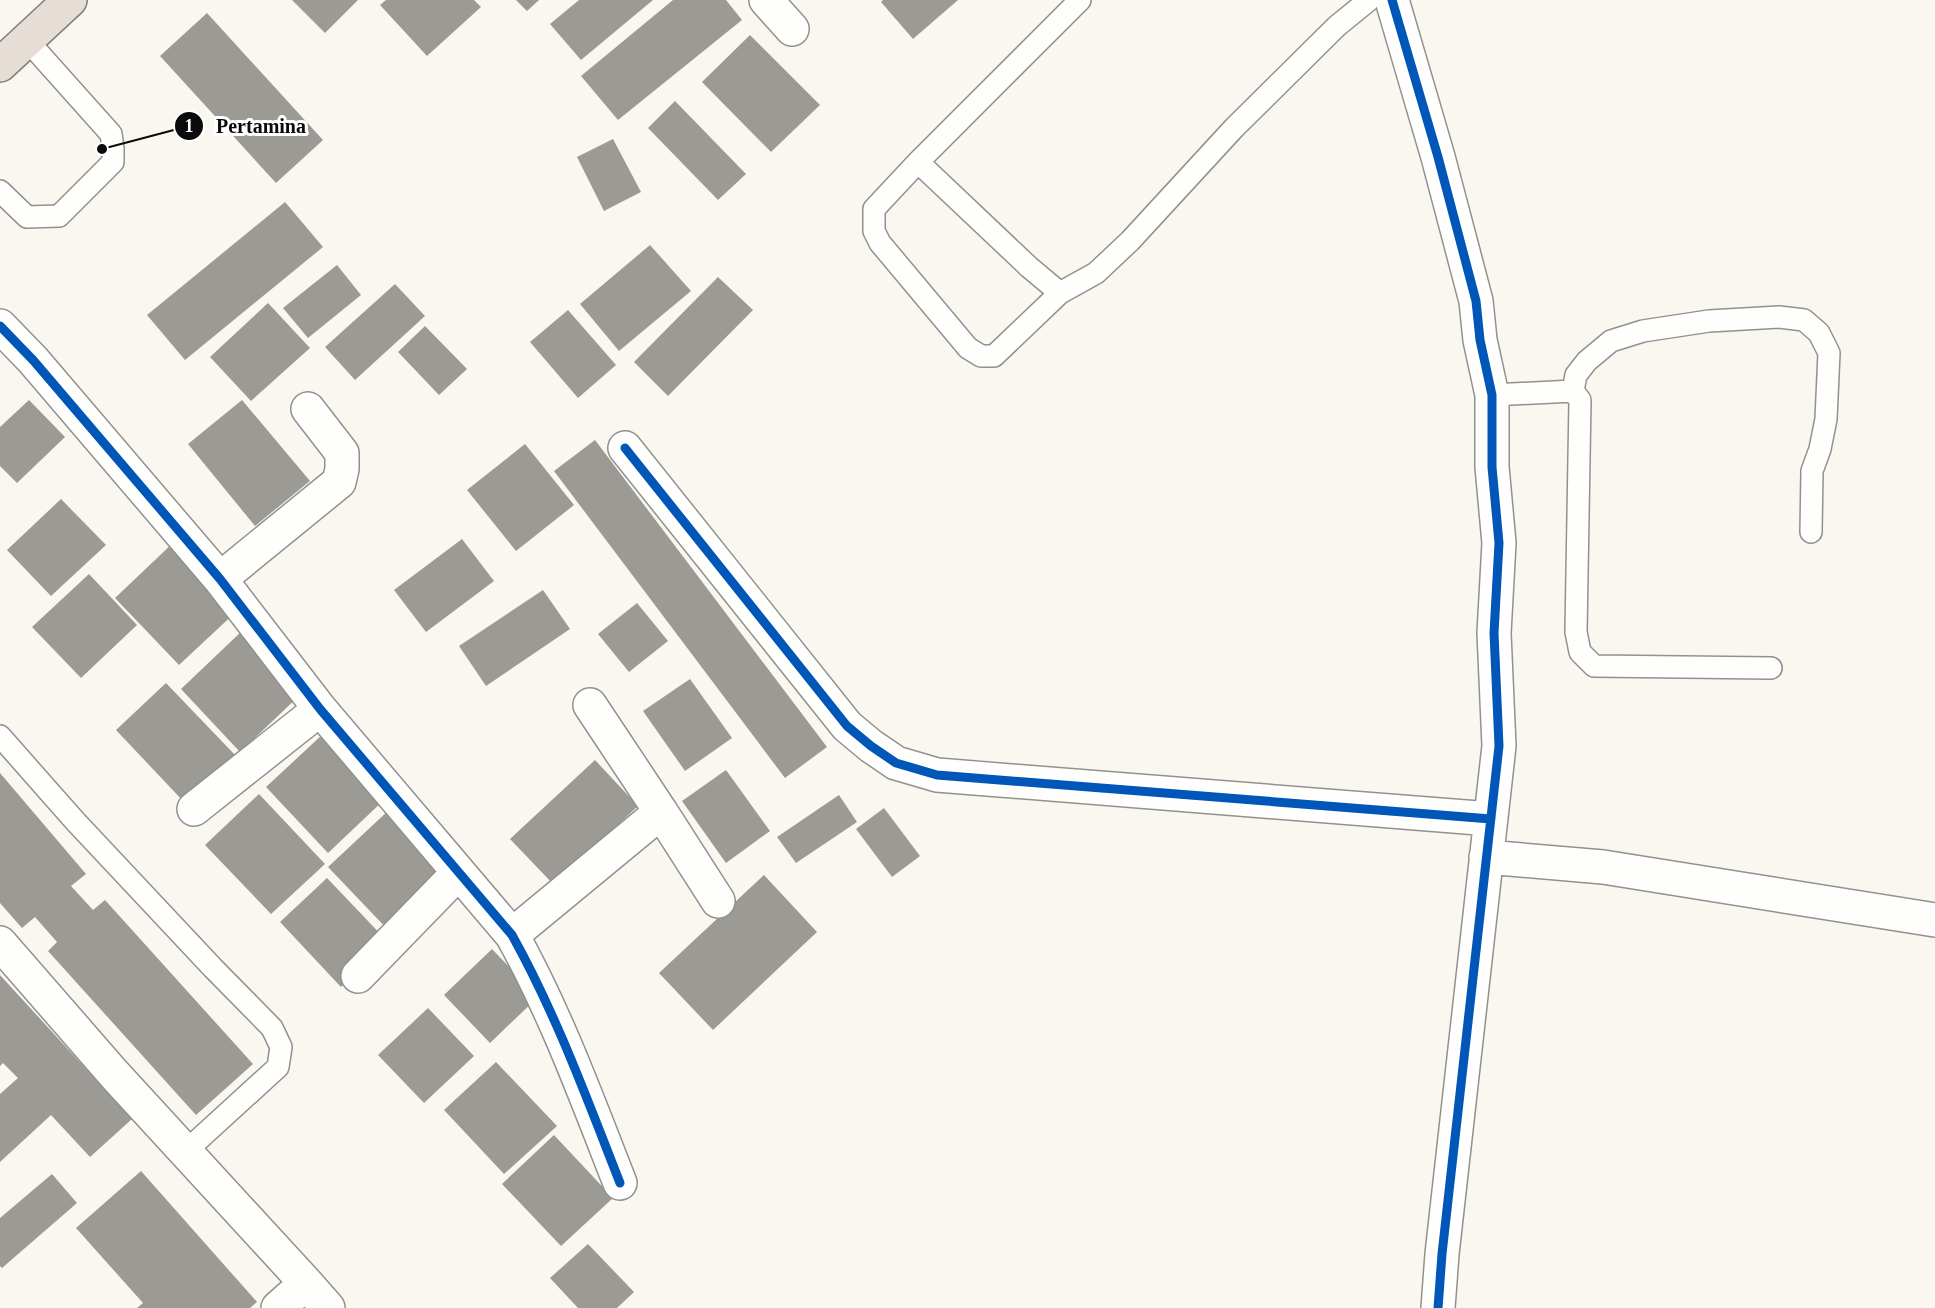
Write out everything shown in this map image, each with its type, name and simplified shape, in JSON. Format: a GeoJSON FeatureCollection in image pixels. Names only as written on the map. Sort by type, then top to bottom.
{"type":"FeatureCollection","features":[{"type":"Feature","properties":{"kind":"highway"},"geometry":{"type":"LineString","coordinates":[[0,65],[70,0]]}},
{"type":"Feature","properties":{"kind":"street"},"geometry":{"type":"LineString","coordinates":[[766,0],[792,29]]}},
{"type":"Feature","properties":{"kind":"street"},"geometry":{"type":"LineString","coordinates":[[1392,0],[1438,157],[1476,301],[1480,340],[1492,394],[1492,467],[1499,543],[1494,633],[1499,746],[1467,816],[1486,856],[1443,1242],[1438,1308]]}},
{"type":"Feature","properties":{"kind":"street"},"geometry":{"type":"LineString","coordinates":[[0,326],[33,360],[220,579],[320,709],[512,935],[534,975],[561,1035],[620,1184]]}},
{"type":"Feature","properties":{"kind":"street"},"geometry":{"type":"LineString","coordinates":[[220,579],[339,482],[342,453],[308,409]]}},
{"type":"Feature","properties":{"kind":"street"},"geometry":{"type":"LineString","coordinates":[[625,448],[847,726],[896,763],[937,775],[1467,816]]}},
{"type":"Feature","properties":{"kind":"street"},"geometry":{"type":"LineString","coordinates":[[590,705],[718,901]]}},
{"type":"Feature","properties":{"kind":"street"},"geometry":{"type":"LineString","coordinates":[[194,809],[320,709]]}},
{"type":"Feature","properties":{"kind":"street"},"geometry":{"type":"LineString","coordinates":[[512,935],[661,812]]}},
{"type":"Feature","properties":{"kind":"street"},"geometry":{"type":"LineString","coordinates":[[1486,856],[1603,867],[1935,920]]}},
{"type":"Feature","properties":{"kind":"street"},"geometry":{"type":"LineString","coordinates":[[358,976],[458,873]]}},
{"type":"Feature","properties":{"kind":"street"},"geometry":{"type":"LineString","coordinates":[[0,943],[114,1074],[328,1308]]}},
{"type":"Feature","properties":{"kind":"street"},"geometry":{"type":"LineString","coordinates":[[278,1308],[306,1282]]}},
{"type":"Feature","properties":{"kind":"lane"},"geometry":{"type":"LineString","coordinates":[[1080,0],[874,209],[874,231],[880,243],[968,348],[981,356],[994,356],[1060,293],[1096,273],[1130,241],[1234,128],[1337,26],[1369,0]]}},
{"type":"Feature","properties":{"kind":"lane"},"geometry":{"type":"LineString","coordinates":[[0,191],[27,217],[58,216],[113,162],[111,134],[27,40]]}},
{"type":"Feature","properties":{"kind":"lane"},"geometry":{"type":"LineString","coordinates":[[918,162],[1029,267],[1060,293]]}},
{"type":"Feature","properties":{"kind":"lane"},"geometry":{"type":"LineString","coordinates":[[1771,668],[1594,666],[1580,652],[1576,632],[1581,411],[1580,400],[1573,391],[1576,375],[1587,361],[1611,341],[1643,331],[1709,321],[1779,317],[1804,320],[1819,333],[1828,353],[1826,419],[1820,450],[1812,471],[1811,532]]}},
{"type":"Feature","properties":{"kind":"lane"},"geometry":{"type":"LineString","coordinates":[[1492,394],[1573,391]]}},
{"type":"Feature","properties":{"kind":"lane"},"geometry":{"type":"LineString","coordinates":[[0,736],[75,821],[272,1028],[281,1047],[278,1067],[186,1151]]}},
{"type":"Feature","properties":{"kind":"building"},"geometry":{"type":"Polygon","coordinates":[[[292,0],[358,0],[325,33],[292,0]]]}},
{"type":"Feature","properties":{"kind":"building"},"geometry":{"type":"Polygon","coordinates":[[[386,0],[474,0],[481,7],[427,56],[380,5],[386,0]]]}},
{"type":"Feature","properties":{"kind":"building"},"geometry":{"type":"Polygon","coordinates":[[[516,0],[539,0],[527,11],[516,0]]]}},
{"type":"Feature","properties":{"kind":"building"},"geometry":{"type":"Polygon","coordinates":[[[579,0],[653,0],[581,60],[550,24],[579,0]]]}},
{"type":"Feature","properties":{"kind":"building"},"geometry":{"type":"Polygon","coordinates":[[[673,0],[726,0],[742,20],[618,120],[581,76],[673,0]]]}},
{"type":"Feature","properties":{"kind":"building"},"geometry":{"type":"Polygon","coordinates":[[[883,0],[958,0],[913,39],[881,2],[883,0]]]}},
{"type":"Feature","properties":{"kind":"building"},"geometry":{"type":"Polygon","coordinates":[[[207,13],[323,140],[276,183],[160,56],[207,13]]]}},
{"type":"Feature","properties":{"kind":"building"},"geometry":{"type":"Polygon","coordinates":[[[750,35],[820,105],[771,152],[702,82],[750,35]]]}},
{"type":"Feature","properties":{"kind":"building"},"geometry":{"type":"Polygon","coordinates":[[[675,101],[746,174],[718,200],[648,128],[675,101]]]}},
{"type":"Feature","properties":{"kind":"building"},"geometry":{"type":"Polygon","coordinates":[[[613,139],[641,192],[604,211],[577,157],[613,139]]]}},
{"type":"Feature","properties":{"kind":"building"},"geometry":{"type":"Polygon","coordinates":[[[285,202],[323,247],[185,360],[147,315],[285,202]]]}},
{"type":"Feature","properties":{"kind":"building"},"geometry":{"type":"Polygon","coordinates":[[[650,245],[691,291],[619,351],[580,304],[650,245]]]}},
{"type":"Feature","properties":{"kind":"building"},"geometry":{"type":"Polygon","coordinates":[[[337,265],[361,295],[308,338],[283,308],[337,265]]]}},
{"type":"Feature","properties":{"kind":"building"},"geometry":{"type":"Polygon","coordinates":[[[718,277],[753,310],[668,396],[634,362],[718,277]]]}},
{"type":"Feature","properties":{"kind":"building"},"geometry":{"type":"Polygon","coordinates":[[[395,284],[425,316],[355,380],[325,347],[395,284]]]}},
{"type":"Feature","properties":{"kind":"building"},"geometry":{"type":"Polygon","coordinates":[[[268,303],[310,348],[251,401],[210,357],[268,303]]]}},
{"type":"Feature","properties":{"kind":"building"},"geometry":{"type":"Polygon","coordinates":[[[568,310],[616,365],[578,398],[530,342],[568,310]]]}},
{"type":"Feature","properties":{"kind":"building"},"geometry":{"type":"Polygon","coordinates":[[[425,326],[467,369],[439,395],[398,352],[425,326]]]}},
{"type":"Feature","properties":{"kind":"building"},"geometry":{"type":"Polygon","coordinates":[[[29,400],[65,437],[17,483],[0,466],[0,427],[29,400]]]}},
{"type":"Feature","properties":{"kind":"building"},"geometry":{"type":"Polygon","coordinates":[[[242,400],[310,481],[255,526],[188,444],[242,400]]]}},
{"type":"Feature","properties":{"kind":"building"},"geometry":{"type":"Polygon","coordinates":[[[595,440],[827,747],[785,778],[554,471],[595,440]]]}},
{"type":"Feature","properties":{"kind":"building"},"geometry":{"type":"Polygon","coordinates":[[[525,444],[574,505],[516,551],[467,490],[525,444]]]}},
{"type":"Feature","properties":{"kind":"building"},"geometry":{"type":"Polygon","coordinates":[[[61,499],[106,545],[51,596],[7,550],[61,499]]]}},
{"type":"Feature","properties":{"kind":"building"},"geometry":{"type":"Polygon","coordinates":[[[462,539],[494,581],[426,632],[394,590],[462,539]]]}},
{"type":"Feature","properties":{"kind":"building"},"geometry":{"type":"Polygon","coordinates":[[[175,541],[239,609],[179,665],[115,598],[175,541]]]}},
{"type":"Feature","properties":{"kind":"building"},"geometry":{"type":"Polygon","coordinates":[[[89,574],[137,625],[81,678],[32,627],[89,574]]]}},
{"type":"Feature","properties":{"kind":"building"},"geometry":{"type":"Polygon","coordinates":[[[543,590],[570,629],[486,686],[459,646],[543,590]]]}},
{"type":"Feature","properties":{"kind":"building"},"geometry":{"type":"Polygon","coordinates":[[[637,603],[668,641],[629,672],[598,634],[637,603]]]}},
{"type":"Feature","properties":{"kind":"building"},"geometry":{"type":"Polygon","coordinates":[[[243,630],[302,693],[240,752],[181,689],[243,630]]]}},
{"type":"Feature","properties":{"kind":"building"},"geometry":{"type":"Polygon","coordinates":[[[690,679],[732,738],[685,771],[643,711],[690,679]]]}},
{"type":"Feature","properties":{"kind":"building"},"geometry":{"type":"Polygon","coordinates":[[[166,683],[235,755],[184,802],[116,730],[166,683]]]}},
{"type":"Feature","properties":{"kind":"building"},"geometry":{"type":"Polygon","coordinates":[[[323,734],[385,799],[328,853],[266,787],[323,734]]]}},
{"type":"Feature","properties":{"kind":"building"},"geometry":{"type":"Polygon","coordinates":[[[595,760],[638,806],[554,885],[510,839],[595,760]]]}},
{"type":"Feature","properties":{"kind":"building"},"geometry":{"type":"Polygon","coordinates":[[[726,770],[770,831],[726,863],[682,801],[726,770]]]}},
{"type":"Feature","properties":{"kind":"building"},"geometry":{"type":"Polygon","coordinates":[[[0,773],[86,874],[71,886],[93,910],[105,900],[253,1064],[196,1115],[48,951],[57,942],[35,917],[22,928],[0,903],[0,773]]]}},
{"type":"Feature","properties":{"kind":"building"},"geometry":{"type":"Polygon","coordinates":[[[259,794],[325,864],[271,914],[205,845],[259,794]]]}},
{"type":"Feature","properties":{"kind":"building"},"geometry":{"type":"Polygon","coordinates":[[[839,795],[857,822],[796,863],[777,837],[839,795]]]}},
{"type":"Feature","properties":{"kind":"building"},"geometry":{"type":"Polygon","coordinates":[[[884,808],[920,856],[892,877],[856,829],[884,808]]]}},
{"type":"Feature","properties":{"kind":"building"},"geometry":{"type":"Polygon","coordinates":[[[390,809],[453,875],[391,933],[328,867],[390,809]]]}},
{"type":"Feature","properties":{"kind":"building"},"geometry":{"type":"Polygon","coordinates":[[[764,875],[817,932],[713,1030],[659,973],[764,875]]]}},
{"type":"Feature","properties":{"kind":"building"},"geometry":{"type":"Polygon","coordinates":[[[327,878],[388,942],[341,987],[280,922],[327,878]]]}},
{"type":"Feature","properties":{"kind":"building"},"geometry":{"type":"Polygon","coordinates":[[[492,949],[538,997],[490,1043],[444,995],[492,949]]]}},
{"type":"Feature","properties":{"kind":"building"},"geometry":{"type":"Polygon","coordinates":[[[0,975],[132,1119],[90,1157],[51,1115],[0,1162],[0,1094],[18,1078],[3,1063],[0,1066],[0,975]]]}},
{"type":"Feature","properties":{"kind":"building"},"geometry":{"type":"Polygon","coordinates":[[[428,1008],[474,1056],[424,1103],[378,1055],[428,1008]]]}},
{"type":"Feature","properties":{"kind":"building"},"geometry":{"type":"Polygon","coordinates":[[[496,1062],[557,1126],[504,1174],[444,1110],[496,1062]]]}},
{"type":"Feature","properties":{"kind":"building"},"geometry":{"type":"Polygon","coordinates":[[[554,1135],[613,1198],[561,1246],[502,1184],[554,1135]]]}},
{"type":"Feature","properties":{"kind":"building"},"geometry":{"type":"Polygon","coordinates":[[[141,1171],[257,1302],[250,1308],[137,1308],[143,1303],[76,1228],[141,1171]]]}},
{"type":"Feature","properties":{"kind":"building"},"geometry":{"type":"Polygon","coordinates":[[[52,1174],[77,1203],[2,1268],[0,1266],[0,1218],[52,1174]]]}},
{"type":"Feature","properties":{"kind":"building"},"geometry":{"type":"Polygon","coordinates":[[[588,1244],[634,1292],[617,1308],[578,1308],[550,1278],[588,1244]]]}},
{"type":"Feature","properties":{"kind":"cycle path"},"geometry":{"type":"LineString","coordinates":[[1392,0],[1438,157],[1476,301],[1480,340],[1492,395],[1492,467],[1499,543],[1494,633],[1499,746],[1442,1254],[1438,1308]]}},
{"type":"Feature","properties":{"kind":"cycle path"},"geometry":{"type":"LineString","coordinates":[[0,326],[33,360],[220,579],[320,709],[512,935],[557,1026],[620,1183]]}},
{"type":"Feature","properties":{"kind":"cycle path"},"geometry":{"type":"LineString","coordinates":[[625,448],[847,726],[896,763],[937,775],[1491,819]]}},
{"type":"Feature","properties":{"kind":"place","name":"Pertamina"},"geometry":{"type":"Point","coordinates":[102,149]}}]}
